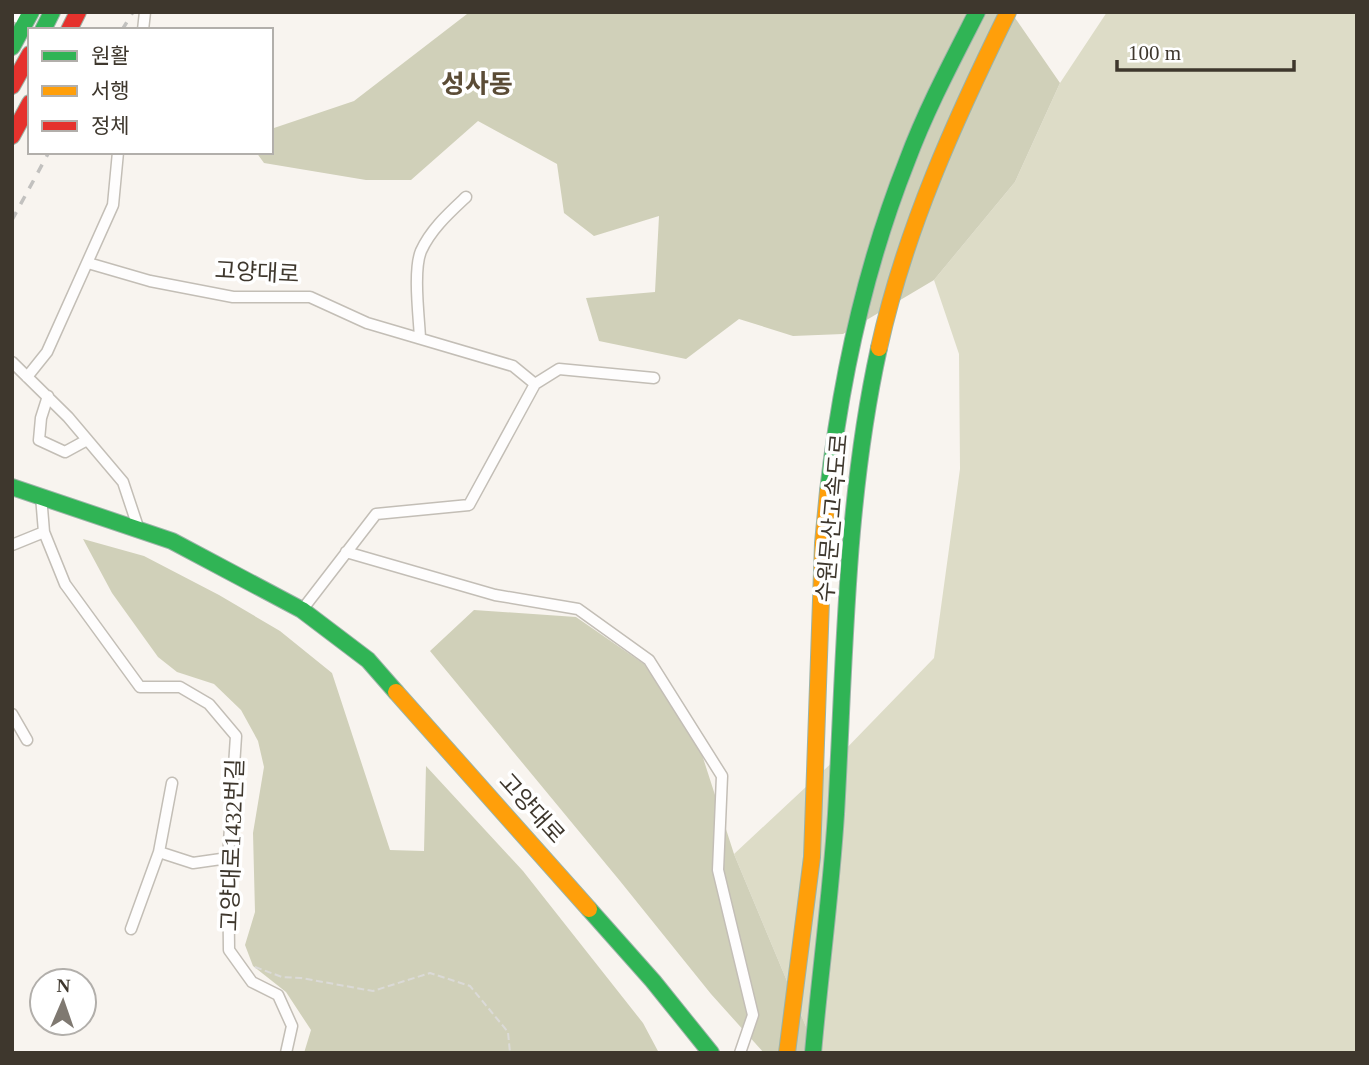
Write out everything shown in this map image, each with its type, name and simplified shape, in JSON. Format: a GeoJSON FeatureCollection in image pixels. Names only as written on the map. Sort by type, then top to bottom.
{"type":"FeatureCollection","features":[{"type":"Feature","properties":{"kind":"main road"},"geometry":{"type":"LineString","coordinates":[[44,28],[52,12]]}},
{"type":"Feature","properties":{"kind":"main road"},"geometry":{"type":"LineString","coordinates":[[70,28],[78,12]]}},
{"type":"Feature","properties":{"kind":"main road","name":"수원문산고속도로"},"geometry":{"type":"LineString","coordinates":[[788,1053],[812,857],[823,543],[839,402],[881,230],[900,178],[942,81],[977,12]]}},
{"type":"Feature","properties":{"kind":"main road","name":"수원문산고속도로"},"geometry":{"type":"LineString","coordinates":[[813,1053],[836,815],[851,534],[869,394],[906,247],[925,195],[1008,12]]}},
{"type":"Feature","properties":{"kind":"main road"},"geometry":{"type":"LineString","coordinates":[[12,47],[21,15]]}},
{"type":"Feature","properties":{"kind":"main road"},"geometry":{"type":"LineString","coordinates":[[12,86],[28,58]]}},
{"type":"Feature","properties":{"kind":"main road"},"geometry":{"type":"LineString","coordinates":[[12,136],[28,107]]}},
{"type":"Feature","properties":{"kind":"main road","name":"고양대로"},"geometry":{"type":"LineString","coordinates":[[12,486],[172,541],[302,610],[368,660],[629,952],[711,1053]]}},
{"type":"Feature","properties":{"kind":"street"},"geometry":{"type":"LineString","coordinates":[[27,377],[47,352],[113,205],[118,154]]}},
{"type":"Feature","properties":{"kind":"street"},"geometry":{"type":"LineString","coordinates":[[420,338],[420,253],[439,222],[466,197]]}},
{"type":"Feature","properties":{"kind":"street","name":"고양대로"},"geometry":{"type":"LineString","coordinates":[[88,263],[150,281],[233,297],[310,298],[366,323],[513,366],[535,384]]}},
{"type":"Feature","properties":{"kind":"street"},"geometry":{"type":"LineString","coordinates":[[12,362],[48,396],[123,482],[139,530]]}},
{"type":"Feature","properties":{"kind":"street"},"geometry":{"type":"LineString","coordinates":[[302,610],[376,514],[469,505],[535,384],[559,369],[654,379]]}},
{"type":"Feature","properties":{"kind":"street"},"geometry":{"type":"LineString","coordinates":[[48,396],[41,418],[39,440],[65,452],[87,440]]}},
{"type":"Feature","properties":{"kind":"street","name":"고양대로1432번길"},"geometry":{"type":"LineString","coordinates":[[41,496],[44,532],[65,584],[140,687],[180,687],[209,704],[236,736],[228,858],[229,950],[252,982],[278,995],[292,1026],[286,1053]]}},
{"type":"Feature","properties":{"kind":"street"},"geometry":{"type":"LineString","coordinates":[[12,545],[44,532]]}},
{"type":"Feature","properties":{"kind":"street"},"geometry":{"type":"LineString","coordinates":[[346,552],[495,595],[578,609],[649,660],[722,776],[718,870],[752,1015],[740,1053]]}},
{"type":"Feature","properties":{"kind":"street"},"geometry":{"type":"LineString","coordinates":[[12,714],[27,740]]}},
{"type":"Feature","properties":{"kind":"street"},"geometry":{"type":"LineString","coordinates":[[131,929],[159,852],[172,783]]}},
{"type":"Feature","properties":{"kind":"street"},"geometry":{"type":"LineString","coordinates":[[159,852],[193,863],[228,858]]}},
{"type":"Feature","properties":{"kind":"path"},"geometry":{"type":"LineString","coordinates":[[236,960],[282,977],[373,991],[430,973],[470,986],[508,1032],[510,1053]]}},
{"type":"Feature","properties":{"kind":"green space"},"geometry":{"type":"Polygon","coordinates":[[[1011,12],[1060,83],[1015,182],[934,280],[843,334],[793,336],[739,319],[686,359],[599,341],[586,298],[655,292],[659,216],[594,236],[564,213],[557,164],[478,121],[411,180],[366,180],[264,163],[257,154],[273,154],[273,128],[354,101],[467,14],[1011,12]]]}},
{"type":"Feature","properties":{"kind":"green space"},"geometry":{"type":"Polygon","coordinates":[[[1107,12],[1357,12],[1357,1053],[817,1053],[734,854],[838,757],[934,658],[960,469],[959,354],[934,280],[1015,182],[1060,83],[1107,12]]]}},
{"type":"Feature","properties":{"kind":"green space"},"geometry":{"type":"Polygon","coordinates":[[[83,539],[144,556],[219,595],[280,631],[332,673],[390,850],[424,851],[426,766],[523,871],[643,1023],[659,1053],[304,1053],[311,1030],[286,992],[253,966],[245,945],[255,912],[253,833],[264,767],[258,741],[241,710],[214,684],[177,672],[158,657],[112,593],[83,539]]]}},
{"type":"Feature","properties":{"kind":"green space"},"geometry":{"type":"Polygon","coordinates":[[[474,610],[576,617],[644,664],[696,736],[734,854],[817,1053],[764,1053],[711,994],[430,651],[474,610]]]}},
{"type":"Feature","properties":{"kind":"railway"},"geometry":{"type":"LineString","coordinates":[[123,28],[133,12]]}},
{"type":"Feature","properties":{"kind":"railway"},"geometry":{"type":"LineString","coordinates":[[12,220],[48,154]]}},
{"type":"Feature","properties":{"kind":"traffic: fast"},"geometry":{"type":"LineString","coordinates":[[12,47],[31,12]]}},
{"type":"Feature","properties":{"kind":"traffic: fast"},"geometry":{"type":"LineString","coordinates":[[44,28],[52,12]]}},
{"type":"Feature","properties":{"kind":"traffic: fast"},"geometry":{"type":"LineString","coordinates":[[828,491],[848,365],[879,241],[922,123],[977,12]]}},
{"type":"Feature","properties":{"kind":"traffic: fast"},"geometry":{"type":"LineString","coordinates":[[813,1053],[834,844],[853,522],[859,464],[879,348]]}},
{"type":"Feature","properties":{"kind":"traffic: fast"},"geometry":{"type":"LineString","coordinates":[[12,487],[172,541],[302,610],[368,660],[396,692]]}},
{"type":"Feature","properties":{"kind":"traffic: fast"},"geometry":{"type":"LineString","coordinates":[[589,909],[653,981],[711,1053]]}},
{"type":"Feature","properties":{"kind":"traffic: slow"},"geometry":{"type":"LineString","coordinates":[[879,348],[903,261],[933,176],[1008,12]]}},
{"type":"Feature","properties":{"kind":"traffic: slow"},"geometry":{"type":"LineString","coordinates":[[787,1053],[812,857],[823,543],[828,491]]}},
{"type":"Feature","properties":{"kind":"traffic: slow"},"geometry":{"type":"LineString","coordinates":[[396,692],[589,909]]}},
{"type":"Feature","properties":{"kind":"traffic: jam"},"geometry":{"type":"LineString","coordinates":[[70,28],[78,12]]}},
{"type":"Feature","properties":{"kind":"traffic: jam"},"geometry":{"type":"LineString","coordinates":[[12,86],[28,58]]}},
{"type":"Feature","properties":{"kind":"traffic: jam"},"geometry":{"type":"LineString","coordinates":[[12,136],[28,107]]}},
{"type":"Feature","properties":{"kind":"district","name":"성사동"},"geometry":{"type":"Point","coordinates":[477,84]}}]}
